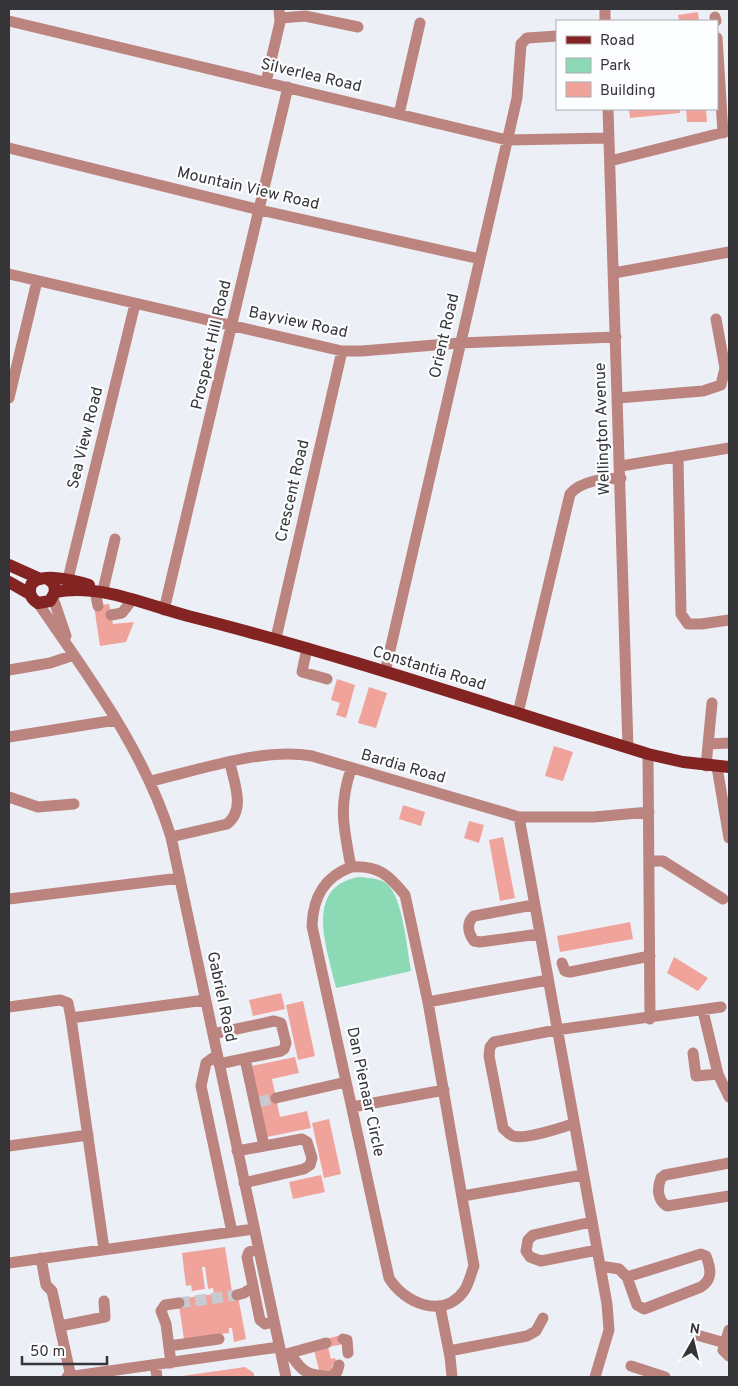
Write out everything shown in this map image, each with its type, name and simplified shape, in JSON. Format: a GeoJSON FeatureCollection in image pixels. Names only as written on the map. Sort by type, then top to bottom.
{"type":"FeatureCollection","features":[{"type":"Feature","properties":{"kind":"main road"},"geometry":{"type":"LineString","coordinates":[[9,565],[54,584],[54,595],[46,603],[34,598],[9,582]]}},
{"type":"Feature","properties":{"kind":"main road","name":"Constantia Road"},"geometry":{"type":"LineString","coordinates":[[43,579],[68,579],[164,610],[276,638],[648,754],[718,767]]}},
{"type":"Feature","properties":{"kind":"main road"},"geometry":{"type":"LineString","coordinates":[[34,598],[32,583],[43,579]]}},
{"type":"Feature","properties":{"kind":"main road","name":"Constantia Road"},"geometry":{"type":"LineString","coordinates":[[54,595],[74,589],[99,590]]}},
{"type":"Feature","properties":{"kind":"street"},"geometry":{"type":"LineString","coordinates":[[266,82],[280,13],[358,27]]}},
{"type":"Feature","properties":{"kind":"street","name":"Silverlea Road"},"geometry":{"type":"LineString","coordinates":[[9,21],[507,140],[609,138]]}},
{"type":"Feature","properties":{"kind":"street"},"geometry":{"type":"LineString","coordinates":[[398,114],[420,23]]}},
{"type":"Feature","properties":{"kind":"street","name":"Orient Road"},"geometry":{"type":"LineString","coordinates":[[385,672],[459,343],[519,89],[521,44],[527,38],[556,36]]}},
{"type":"Feature","properties":{"kind":"street"},"geometry":{"type":"LineString","coordinates":[[610,162],[726,132],[718,48]]}},
{"type":"Feature","properties":{"kind":"street","name":"Prospect Hill Road"},"geometry":{"type":"LineString","coordinates":[[164,610],[233,326],[288,87]]}},
{"type":"Feature","properties":{"kind":"street","name":"Wellington Avenue"},"geometry":{"type":"LineString","coordinates":[[608,110],[621,472],[628,748]]}},
{"type":"Feature","properties":{"kind":"street","name":"Mountain View Road"},"geometry":{"type":"LineString","coordinates":[[9,148],[260,210],[480,259]]}},
{"type":"Feature","properties":{"kind":"street"},"geometry":{"type":"LineString","coordinates":[[614,273],[729,252]]}},
{"type":"Feature","properties":{"kind":"street","name":"Bayview Road"},"geometry":{"type":"LineString","coordinates":[[9,274],[342,351],[362,352],[459,343],[616,337]]}},
{"type":"Feature","properties":{"kind":"street"},"geometry":{"type":"LineString","coordinates":[[9,398],[37,281]]}},
{"type":"Feature","properties":{"kind":"street","name":"Sea View Road"},"geometry":{"type":"LineString","coordinates":[[68,579],[135,304]]}},
{"type":"Feature","properties":{"kind":"street"},"geometry":{"type":"LineString","coordinates":[[618,398],[703,391],[721,385],[725,368],[716,319]]}},
{"type":"Feature","properties":{"kind":"street","name":"Crescent Road"},"geometry":{"type":"LineString","coordinates":[[276,638],[342,351]]}},
{"type":"Feature","properties":{"kind":"street"},"geometry":{"type":"LineString","coordinates":[[518,713],[570,494],[574,489],[621,472],[678,456],[729,448]]}},
{"type":"Feature","properties":{"kind":"street"},"geometry":{"type":"LineString","coordinates":[[678,456],[681,614],[688,624],[695,625],[729,620]]}},
{"type":"Feature","properties":{"kind":"street"},"geometry":{"type":"LineString","coordinates":[[98,606],[99,590],[115,539]]}},
{"type":"Feature","properties":{"kind":"street","name":"Gabriel Road"},"geometry":{"type":"LineString","coordinates":[[54,595],[68,645]]}},
{"type":"Feature","properties":{"kind":"street","name":"Gabriel Road"},"geometry":{"type":"LineString","coordinates":[[34,598],[68,645],[116,720],[151,781],[171,837],[258,1250],[274,1322],[283,1352],[285,1377]]}},
{"type":"Feature","properties":{"kind":"street"},"geometry":{"type":"LineString","coordinates":[[111,616],[122,612],[126,599]]}},
{"type":"Feature","properties":{"kind":"street"},"geometry":{"type":"LineString","coordinates":[[307,648],[302,672],[327,679]]}},
{"type":"Feature","properties":{"kind":"street"},"geometry":{"type":"LineString","coordinates":[[9,670],[50,663],[74,656]]}},
{"type":"Feature","properties":{"kind":"street"},"geometry":{"type":"LineString","coordinates":[[712,702],[708,744],[718,767],[729,838]]}},
{"type":"Feature","properties":{"kind":"street"},"geometry":{"type":"LineString","coordinates":[[9,736],[116,720]]}},
{"type":"Feature","properties":{"kind":"street"},"geometry":{"type":"LineString","coordinates":[[708,744],[729,743]]}},
{"type":"Feature","properties":{"kind":"street","name":"Bardia Road"},"geometry":{"type":"LineString","coordinates":[[151,781],[268,754],[292,753],[312,756],[519,817],[594,817],[649,812]]}},
{"type":"Feature","properties":{"kind":"street"},"geometry":{"type":"LineString","coordinates":[[648,754],[650,1018]]}},
{"type":"Feature","properties":{"kind":"street"},"geometry":{"type":"LineString","coordinates":[[171,837],[227,824],[232,820],[238,809],[238,801],[230,763]]}},
{"type":"Feature","properties":{"kind":"street"},"geometry":{"type":"LineString","coordinates":[[351,769],[342,802],[342,814],[351,867],[379,870],[394,881],[405,895],[428,1002],[463,1196],[474,1266],[464,1291],[453,1300],[440,1306],[452,1377]]}},
{"type":"Feature","properties":{"kind":"street"},"geometry":{"type":"LineString","coordinates":[[9,796],[38,807],[74,804]]}},
{"type":"Feature","properties":{"kind":"street"},"geometry":{"type":"LineString","coordinates":[[519,817],[533,905],[600,1266],[609,1330],[595,1377]]}},
{"type":"Feature","properties":{"kind":"street"},"geometry":{"type":"LineString","coordinates":[[649,861],[663,862],[723,899]]}},
{"type":"Feature","properties":{"kind":"street","name":"Dan Pienaar Circle"},"geometry":{"type":"LineString","coordinates":[[351,867],[327,880],[318,895],[313,910],[312,926],[389,1278],[397,1291],[409,1301],[424,1306],[440,1306]]}},
{"type":"Feature","properties":{"kind":"street"},"geometry":{"type":"LineString","coordinates":[[9,899],[180,878]]}},
{"type":"Feature","properties":{"kind":"street"},"geometry":{"type":"LineString","coordinates":[[533,905],[474,916],[469,921],[468,926],[471,937],[474,941],[480,942],[539,934]]}},
{"type":"Feature","properties":{"kind":"street"},"geometry":{"type":"LineString","coordinates":[[562,962],[565,971],[570,972],[650,956]]}},
{"type":"Feature","properties":{"kind":"street"},"geometry":{"type":"LineString","coordinates":[[428,1002],[548,980]]}},
{"type":"Feature","properties":{"kind":"street"},"geometry":{"type":"LineString","coordinates":[[9,1007],[60,1000],[68,1003],[72,1018],[104,1249]]}},
{"type":"Feature","properties":{"kind":"street"},"geometry":{"type":"LineString","coordinates":[[72,1018],[205,1000]]}},
{"type":"Feature","properties":{"kind":"street"},"geometry":{"type":"LineString","coordinates":[[573,1124],[514,1136],[503,1128],[489,1056],[490,1047],[494,1042],[556,1030],[721,1007]]}},
{"type":"Feature","properties":{"kind":"street"},"geometry":{"type":"LineString","coordinates":[[703,1011],[718,1074],[729,1097]]}},
{"type":"Feature","properties":{"kind":"street"},"geometry":{"type":"LineString","coordinates":[[212,1034],[268,1022],[281,1023],[286,1043],[284,1049],[245,1058],[206,1063],[201,1086],[232,1232]]}},
{"type":"Feature","properties":{"kind":"street"},"geometry":{"type":"LineString","coordinates":[[693,1053],[696,1076],[718,1074]]}},
{"type":"Feature","properties":{"kind":"street"},"geometry":{"type":"LineString","coordinates":[[245,1058],[257,1102],[264,1146]]}},
{"type":"Feature","properties":{"kind":"street"},"geometry":{"type":"LineString","coordinates":[[276,1098],[346,1082]]}},
{"type":"Feature","properties":{"kind":"street"},"geometry":{"type":"LineString","coordinates":[[352,1107],[444,1090]]}},
{"type":"Feature","properties":{"kind":"street"},"geometry":{"type":"LineString","coordinates":[[9,1146],[88,1135]]}},
{"type":"Feature","properties":{"kind":"street"},"geometry":{"type":"LineString","coordinates":[[237,1151],[299,1138],[305,1140],[309,1145],[312,1158],[310,1165],[304,1169],[244,1183]]}},
{"type":"Feature","properties":{"kind":"street"},"geometry":{"type":"LineString","coordinates":[[729,1163],[665,1175],[661,1178],[658,1191],[660,1199],[667,1206],[729,1196]]}},
{"type":"Feature","properties":{"kind":"street"},"geometry":{"type":"LineString","coordinates":[[463,1196],[582,1175]]}},
{"type":"Feature","properties":{"kind":"street"},"geometry":{"type":"LineString","coordinates":[[591,1222],[533,1235],[528,1240],[526,1252],[530,1257],[541,1261],[597,1250]]}},
{"type":"Feature","properties":{"kind":"street"},"geometry":{"type":"LineString","coordinates":[[9,1263],[254,1228]]}},
{"type":"Feature","properties":{"kind":"street"},"geometry":{"type":"LineString","coordinates":[[258,1250],[247,1254],[260,1320],[265,1324],[274,1322]]}},
{"type":"Feature","properties":{"kind":"street"},"geometry":{"type":"LineString","coordinates":[[600,1266],[619,1269],[627,1277],[637,1305],[644,1310],[701,1287],[709,1279],[710,1273],[706,1256],[701,1254],[627,1277]]}},
{"type":"Feature","properties":{"kind":"street"},"geometry":{"type":"LineString","coordinates":[[41,1258],[46,1285],[52,1291],[71,1377]]}},
{"type":"Feature","properties":{"kind":"street"},"geometry":{"type":"LineString","coordinates":[[237,1295],[253,1287]]}},
{"type":"Feature","properties":{"kind":"street"},"geometry":{"type":"LineString","coordinates":[[60,1326],[105,1317],[104,1300]]}},
{"type":"Feature","properties":{"kind":"street"},"geometry":{"type":"LineString","coordinates":[[171,1362],[166,1324],[161,1311],[163,1306],[179,1304]]}},
{"type":"Feature","properties":{"kind":"street"},"geometry":{"type":"LineString","coordinates":[[449,1351],[527,1336],[536,1331],[542,1318]]}},
{"type":"Feature","properties":{"kind":"street"},"geometry":{"type":"LineString","coordinates":[[729,1330],[724,1352],[729,1356]]}},
{"type":"Feature","properties":{"kind":"street"},"geometry":{"type":"LineString","coordinates":[[697,1335],[725,1343]]}},
{"type":"Feature","properties":{"kind":"street"},"geometry":{"type":"LineString","coordinates":[[169,1346],[219,1339]]}},
{"type":"Feature","properties":{"kind":"street"},"geometry":{"type":"LineString","coordinates":[[343,1339],[347,1340],[348,1353]]}},
{"type":"Feature","properties":{"kind":"street"},"geometry":{"type":"LineString","coordinates":[[67,1377],[136,1372],[155,1365],[171,1362],[283,1352],[326,1343]]}},
{"type":"Feature","properties":{"kind":"street"},"geometry":{"type":"LineString","coordinates":[[283,1352],[304,1372],[313,1376],[331,1377],[337,1372],[339,1365]]}},
{"type":"Feature","properties":{"kind":"street"},"geometry":{"type":"LineString","coordinates":[[155,1365],[158,1377]]}},
{"type":"Feature","properties":{"kind":"street"},"geometry":{"type":"LineString","coordinates":[[631,1366],[665,1377]]}},
{"type":"Feature","properties":{"kind":"green space"},"geometry":{"type":"Polygon","coordinates":[[[359,877],[382,881],[393,892],[404,925],[411,971],[336,988],[325,939],[323,922],[325,906],[330,893],[341,883],[359,877]]]}},
{"type":"Feature","properties":{"kind":"building"},"geometry":{"type":"Polygon","coordinates":[[[698,12],[699,20],[679,20],[678,15],[698,12]]]}},
{"type":"Feature","properties":{"kind":"building"},"geometry":{"type":"Polygon","coordinates":[[[629,110],[680,110],[680,113],[630,118],[629,110]]]}},
{"type":"Feature","properties":{"kind":"building"},"geometry":{"type":"Polygon","coordinates":[[[686,110],[706,110],[707,122],[687,122],[686,110]]]}},
{"type":"Feature","properties":{"kind":"building"},"geometry":{"type":"Polygon","coordinates":[[[109,604],[113,624],[134,622],[126,642],[100,646],[94,606],[109,604]]]}},
{"type":"Feature","properties":{"kind":"building"},"geometry":{"type":"Polygon","coordinates":[[[337,679],[355,685],[346,718],[336,715],[340,703],[331,700],[337,679]]]}},
{"type":"Feature","properties":{"kind":"building"},"geometry":{"type":"Polygon","coordinates":[[[369,687],[387,693],[376,728],[358,723],[369,687]]]}},
{"type":"Feature","properties":{"kind":"building"},"geometry":{"type":"Polygon","coordinates":[[[554,746],[573,752],[563,781],[545,776],[554,746]]]}},
{"type":"Feature","properties":{"kind":"building"},"geometry":{"type":"Polygon","coordinates":[[[403,805],[425,812],[421,826],[399,819],[403,805]]]}},
{"type":"Feature","properties":{"kind":"building"},"geometry":{"type":"Polygon","coordinates":[[[469,821],[484,825],[479,843],[464,838],[469,821]]]}},
{"type":"Feature","properties":{"kind":"building"},"geometry":{"type":"Polygon","coordinates":[[[503,837],[515,898],[500,901],[489,840],[503,837]]]}},
{"type":"Feature","properties":{"kind":"building"},"geometry":{"type":"Polygon","coordinates":[[[630,922],[633,939],[560,952],[557,936],[630,922]]]}},
{"type":"Feature","properties":{"kind":"building"},"geometry":{"type":"Polygon","coordinates":[[[674,957],[708,978],[698,991],[667,973],[674,957]]]}},
{"type":"Feature","properties":{"kind":"building"},"geometry":{"type":"Polygon","coordinates":[[[281,993],[285,1009],[253,1016],[249,1000],[281,993]]]}},
{"type":"Feature","properties":{"kind":"building"},"geometry":{"type":"Polygon","coordinates":[[[303,1001],[315,1056],[298,1060],[286,1005],[303,1001]]]}},
{"type":"Feature","properties":{"kind":"building"},"geometry":{"type":"Polygon","coordinates":[[[295,1057],[299,1073],[272,1079],[280,1117],[307,1111],[311,1128],[267,1137],[251,1066],[295,1057]]]}},
{"type":"Feature","properties":{"kind":"building"},"geometry":{"type":"Polygon","coordinates":[[[329,1119],[341,1174],[324,1178],[312,1123],[329,1119]]]}},
{"type":"Feature","properties":{"kind":"building"},"geometry":{"type":"Polygon","coordinates":[[[321,1175],[325,1192],[293,1199],[289,1182],[321,1175]]]}},
{"type":"Feature","properties":{"kind":"building"},"geometry":{"type":"Polygon","coordinates":[[[225,1247],[232,1292],[237,1291],[246,1339],[234,1342],[232,1328],[229,1328],[229,1333],[184,1339],[178,1299],[214,1294],[213,1288],[208,1289],[205,1267],[202,1267],[205,1289],[192,1291],[191,1285],[186,1286],[182,1253],[225,1247]]]}},
{"type":"Feature","properties":{"kind":"building"},"geometry":{"type":"Polygon","coordinates":[[[342,1335],[344,1344],[328,1347],[331,1359],[335,1358],[337,1364],[332,1365],[334,1371],[320,1374],[314,1350],[325,1339],[342,1335]]]}},
{"type":"Feature","properties":{"kind":"building"},"geometry":{"type":"Polygon","coordinates":[[[245,1367],[254,1373],[254,1377],[175,1377],[245,1367]]]}},
{"type":"Feature","properties":{"kind":"tunnel"},"geometry":{"type":"LineString","coordinates":[[259,1102],[276,1098]]}},
{"type":"Feature","properties":{"kind":"tunnel"},"geometry":{"type":"LineString","coordinates":[[179,1303],[237,1295]]}}]}
